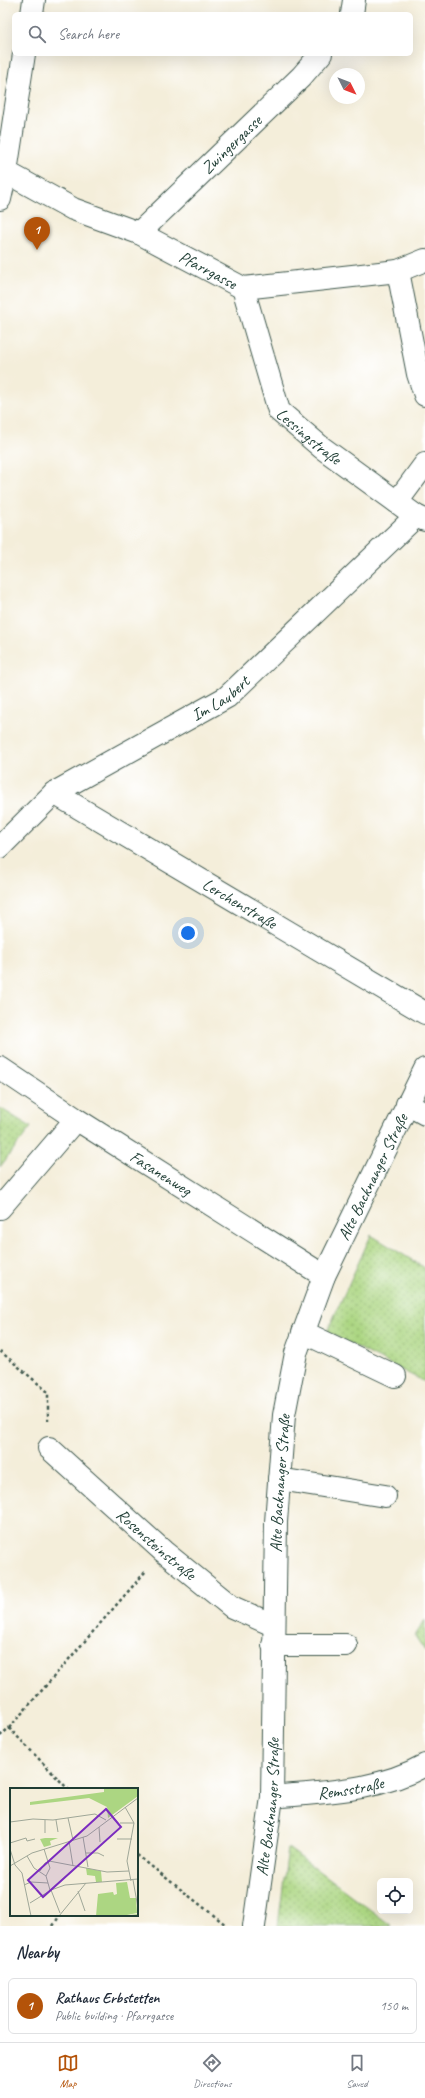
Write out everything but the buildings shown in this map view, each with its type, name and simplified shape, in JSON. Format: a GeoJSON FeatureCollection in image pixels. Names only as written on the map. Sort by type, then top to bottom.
{"type":"FeatureCollection","features":[{"type":"Feature","properties":{"kind":"street"},"geometry":{"type":"LineString","coordinates":[[32,12],[34,0]]}},
{"type":"Feature","properties":{"kind":"street"},"geometry":{"type":"LineString","coordinates":[[352,12],[354,0]]}},
{"type":"Feature","properties":{"kind":"street"},"geometry":{"type":"LineString","coordinates":[[0,199],[6,172],[24,56]]}},
{"type":"Feature","properties":{"kind":"street","name":"Zwingergasse"},"geometry":{"type":"LineString","coordinates":[[139,233],[301,77],[319,56]]}},
{"type":"Feature","properties":{"kind":"street","name":"Pfarrgasse"},"geometry":{"type":"LineString","coordinates":[[6,172],[73,209],[139,233],[243,288],[398,271],[425,260]]}},
{"type":"Feature","properties":{"kind":"street"},"geometry":{"type":"LineString","coordinates":[[398,271],[418,374],[425,395]]}},
{"type":"Feature","properties":{"kind":"street","name":"Lessingstraße"},"geometry":{"type":"LineString","coordinates":[[243,288],[279,411],[322,447],[421,518]]}},
{"type":"Feature","properties":{"kind":"street"},"geometry":{"type":"LineString","coordinates":[[397,502],[425,464]]}},
{"type":"Feature","properties":{"kind":"street","name":"Im Laubert"},"geometry":{"type":"LineString","coordinates":[[0,847],[54,793],[227,697],[421,518]]}},
{"type":"Feature","properties":{"kind":"street","name":"Lerchenstraße"},"geometry":{"type":"LineString","coordinates":[[54,793],[425,1013]]}},
{"type":"Feature","properties":{"kind":"street","name":"Fasanenweg"},"geometry":{"type":"LineString","coordinates":[[0,1068],[76,1119],[324,1276]]}},
{"type":"Feature","properties":{"kind":"street","name":"Alte Backnanger Straße"},"geometry":{"type":"LineString","coordinates":[[254,1926],[272,1797],[273,1635],[276,1522],[284,1415],[296,1354],[324,1276],[416,1109],[425,1069]]}},
{"type":"Feature","properties":{"kind":"street"},"geometry":{"type":"LineString","coordinates":[[0,1208],[76,1119]]}},
{"type":"Feature","properties":{"kind":"street"},"geometry":{"type":"LineString","coordinates":[[303,1332],[395,1376]]}},
{"type":"Feature","properties":{"kind":"street","name":"Rosensteinstraße"},"geometry":{"type":"LineString","coordinates":[[49,1448],[163,1552],[232,1607],[273,1635]]}},
{"type":"Feature","properties":{"kind":"street"},"geometry":{"type":"LineString","coordinates":[[279,1479],[385,1496]]}},
{"type":"Feature","properties":{"kind":"street"},"geometry":{"type":"LineString","coordinates":[[273,1635],[346,1645]]}},
{"type":"Feature","properties":{"kind":"street","name":"Remsstraße"},"geometry":{"type":"LineString","coordinates":[[272,1797],[352,1789],[387,1781],[425,1765]]}},
{"type":"Feature","properties":{"kind":"path"},"geometry":{"type":"LineString","coordinates":[[0,1351],[48,1392],[49,1448]]}},
{"type":"Feature","properties":{"kind":"path"},"geometry":{"type":"LineString","coordinates":[[0,1736],[10,1728],[163,1552]]}},
{"type":"Feature","properties":{"kind":"path"},"geometry":{"type":"LineString","coordinates":[[10,1728],[67,1788]]}},
{"type":"Feature","properties":{"kind":"path"},"geometry":{"type":"LineString","coordinates":[[138,1855],[227,1926]]}},
{"type":"Feature","properties":{"kind":"path"},"geometry":{"type":"LineString","coordinates":[[53,1926],[59,1916]]}},
{"type":"Feature","properties":{"kind":"green space"},"geometry":{"type":"Polygon","coordinates":[[[0,1108],[31,1127],[0,1167],[0,1108]]]}},
{"type":"Feature","properties":{"kind":"green space"},"geometry":{"type":"Polygon","coordinates":[[[371,1235],[425,1268],[425,1382],[327,1332],[371,1235]]]}},
{"type":"Feature","properties":{"kind":"green space"},"geometry":{"type":"Polygon","coordinates":[[[425,1620],[425,1651],[415,1636],[425,1620]]]}},
{"type":"Feature","properties":{"kind":"green space"},"geometry":{"type":"Polygon","coordinates":[[[288,1848],[392,1926],[278,1926],[288,1848]]]}},
{"type":"Feature","properties":{"kind":"place","name":"Rathaus Erbstetten"},"geometry":{"type":"Point","coordinates":[37,250]}}]}
